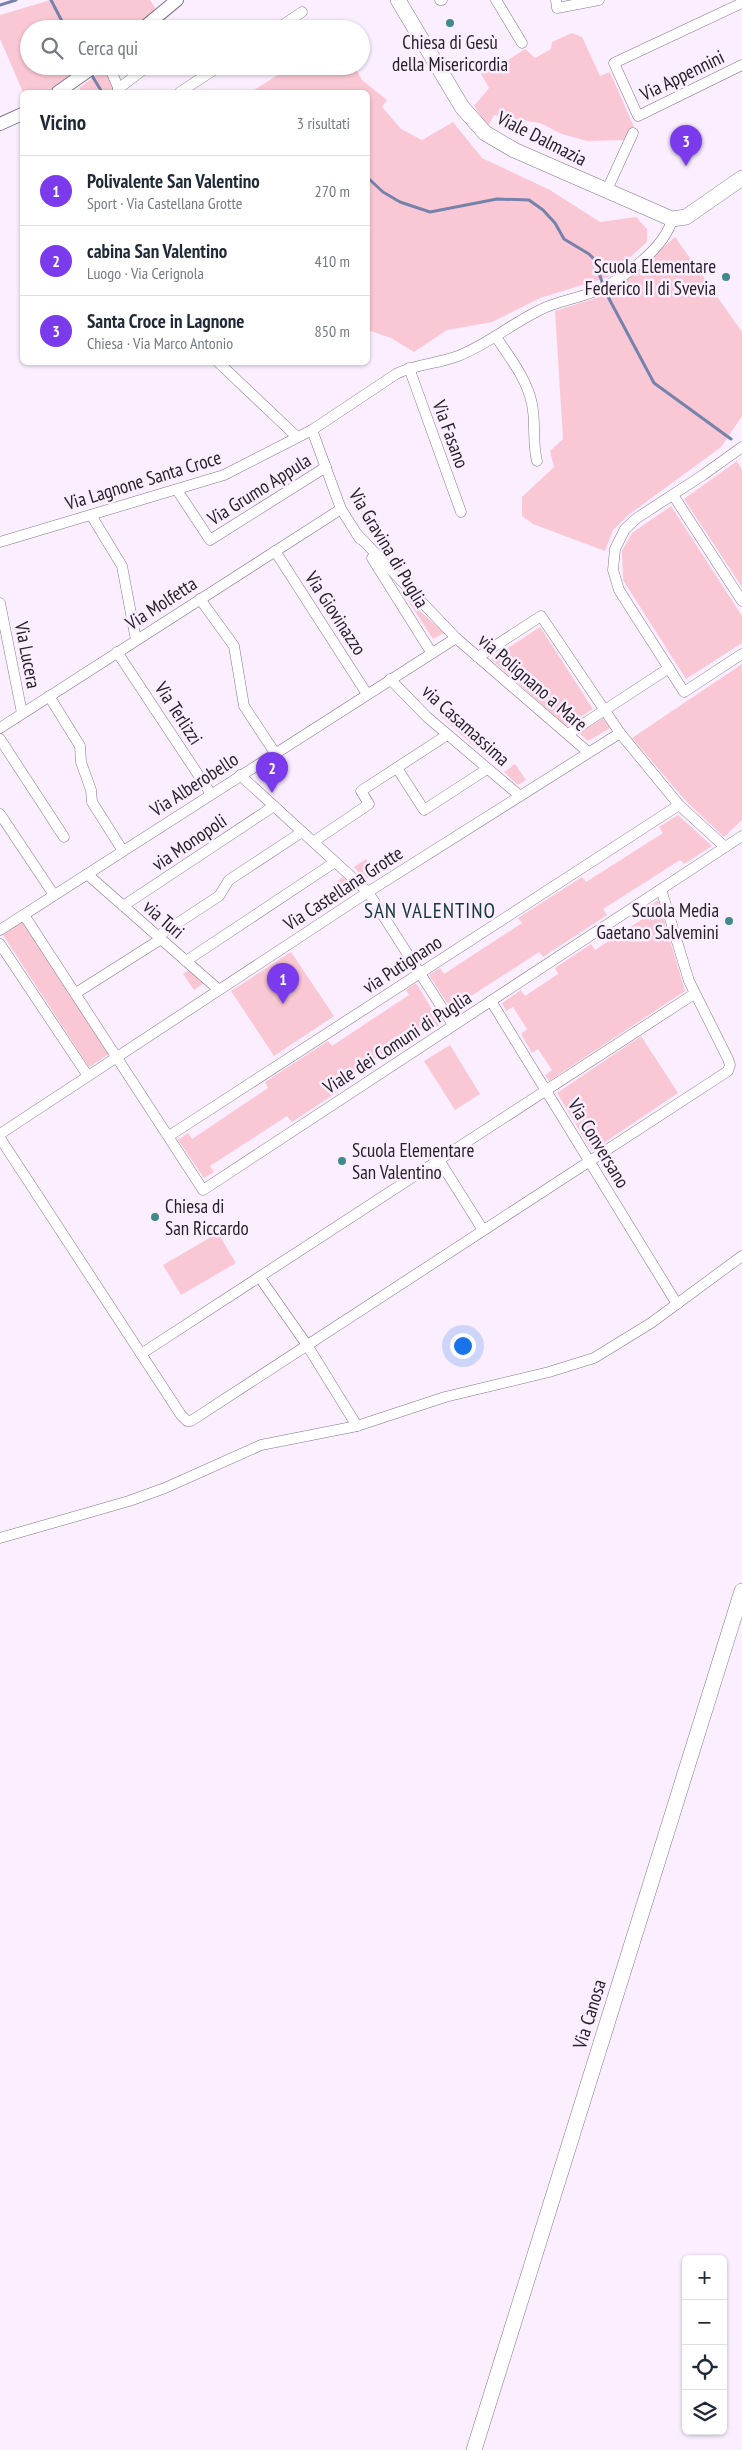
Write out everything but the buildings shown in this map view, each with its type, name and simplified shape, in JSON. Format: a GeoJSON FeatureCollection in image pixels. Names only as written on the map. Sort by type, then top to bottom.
{"type":"FeatureCollection","features":[{"type":"Feature","properties":{"kind":"main road","name":"Viale Dalmazia"},"geometry":{"type":"LineString","coordinates":[[398,0],[462,107],[480,129],[514,150],[606,192],[672,219]]}},
{"type":"Feature","properties":{"kind":"main road"},"geometry":{"type":"LineString","coordinates":[[672,219],[686,217],[742,178]]}},
{"type":"Feature","properties":{"kind":"main road","name":"Via Canosa"},"geometry":{"type":"LineString","coordinates":[[474,2450],[742,1591]]}},
{"type":"Feature","properties":{"kind":"street"},"geometry":{"type":"LineString","coordinates":[[153,20],[177,0]]}},
{"type":"Feature","properties":{"kind":"street"},"geometry":{"type":"LineString","coordinates":[[496,0],[522,43]]}},
{"type":"Feature","properties":{"kind":"street"},"geometry":{"type":"LineString","coordinates":[[556,0],[557,8],[599,0]]}},
{"type":"Feature","properties":{"kind":"street","name":"Via Appennini"},"geometry":{"type":"LineString","coordinates":[[742,3],[614,63],[638,116],[742,65]]}},
{"type":"Feature","properties":{"kind":"street"},"geometry":{"type":"LineString","coordinates":[[290,20],[302,12]]}},
{"type":"Feature","properties":{"kind":"street"},"geometry":{"type":"LineString","coordinates":[[61,90],[82,75]]}},
{"type":"Feature","properties":{"kind":"street"},"geometry":{"type":"LineString","coordinates":[[113,75],[119,90]]}},
{"type":"Feature","properties":{"kind":"street"},"geometry":{"type":"LineString","coordinates":[[120,90],[138,75]]}},
{"type":"Feature","properties":{"kind":"street"},"geometry":{"type":"LineString","coordinates":[[183,90],[206,75]]}},
{"type":"Feature","properties":{"kind":"street"},"geometry":{"type":"LineString","coordinates":[[0,124],[20,116]]}},
{"type":"Feature","properties":{"kind":"street"},"geometry":{"type":"LineString","coordinates":[[606,192],[633,133]]}},
{"type":"Feature","properties":{"kind":"street","name":"Via Lagnone Santa Croce"},"geometry":{"type":"LineString","coordinates":[[0,542],[224,475],[312,430],[359,396],[409,368],[457,356],[538,311],[596,291],[612,282],[662,241],[669,230],[672,219]]}},
{"type":"Feature","properties":{"kind":"street"},"geometry":{"type":"LineString","coordinates":[[496,336],[526,383],[532,405],[534,450],[537,462]]}},
{"type":"Feature","properties":{"kind":"street"},"geometry":{"type":"LineString","coordinates":[[221,365],[297,437]]}},
{"type":"Feature","properties":{"kind":"street","name":"Via Fasano"},"geometry":{"type":"LineString","coordinates":[[409,368],[461,512]]}},
{"type":"Feature","properties":{"kind":"street","name":"Via Gravina di Puglia"},"geometry":{"type":"LineString","coordinates":[[312,430],[341,509],[432,652]]}},
{"type":"Feature","properties":{"kind":"street"},"geometry":{"type":"LineString","coordinates":[[742,441],[738,449],[637,518],[625,529],[618,542],[613,563],[619,590],[684,692],[742,654]]}},
{"type":"Feature","properties":{"kind":"street","name":"Via Grumo Appula"},"geometry":{"type":"LineString","coordinates":[[177,490],[210,540],[326,467]]}},
{"type":"Feature","properties":{"kind":"street"},"geometry":{"type":"LineString","coordinates":[[673,495],[742,601]]}},
{"type":"Feature","properties":{"kind":"street","name":"Via Molfetta"},"geometry":{"type":"LineString","coordinates":[[0,728],[341,509]]}},
{"type":"Feature","properties":{"kind":"street"},"geometry":{"type":"LineString","coordinates":[[91,514],[122,566],[136,640]]}},
{"type":"Feature","properties":{"kind":"street","name":"via Polignano a Mare"},"geometry":{"type":"LineString","coordinates":[[357,534],[456,638],[588,752]]}},
{"type":"Feature","properties":{"kind":"street","name":"Via Giovinazzo"},"geometry":{"type":"LineString","coordinates":[[274,551],[367,694]]}},
{"type":"Feature","properties":{"kind":"street"},"geometry":{"type":"LineString","coordinates":[[200,599],[234,646],[244,706],[275,753]]}},
{"type":"Feature","properties":{"kind":"street","name":"Via Lucera"},"geometry":{"type":"LineString","coordinates":[[0,603],[22,714]]}},
{"type":"Feature","properties":{"kind":"street"},"geometry":{"type":"LineString","coordinates":[[478,657],[541,616],[620,733],[680,806],[725,847],[742,830]]}},
{"type":"Feature","properties":{"kind":"street","name":"Via Alberobello"},"geometry":{"type":"LineString","coordinates":[[0,930],[456,638]]}},
{"type":"Feature","properties":{"kind":"street","name":"Via Terlizzi"},"geometry":{"type":"LineString","coordinates":[[117,652],[211,794]]}},
{"type":"Feature","properties":{"kind":"street"},"geometry":{"type":"LineString","coordinates":[[568,734],[669,668]]}},
{"type":"Feature","properties":{"kind":"street","name":"via Casamassima"},"geometry":{"type":"LineString","coordinates":[[390,679],[447,735],[520,796]]}},
{"type":"Feature","properties":{"kind":"street"},"geometry":{"type":"LineString","coordinates":[[48,696],[80,746],[81,762],[91,790],[92,802],[123,851]]}},
{"type":"Feature","properties":{"kind":"street","name":"Via Castellana Grotte"},"geometry":{"type":"LineString","coordinates":[[88,1076],[368,892],[620,733]]}},
{"type":"Feature","properties":{"kind":"street"},"geometry":{"type":"LineString","coordinates":[[313,842],[369,804],[360,791],[447,735]]}},
{"type":"Feature","properties":{"kind":"street"},"geometry":{"type":"LineString","coordinates":[[0,739],[64,837]]}},
{"type":"Feature","properties":{"kind":"street"},"geometry":{"type":"LineString","coordinates":[[397,768],[424,810],[487,770]]}},
{"type":"Feature","properties":{"kind":"street"},"geometry":{"type":"LineString","coordinates":[[240,775],[368,892],[453,1025]]}},
{"type":"Feature","properties":{"kind":"street","name":"via Monopoli"},"geometry":{"type":"LineString","coordinates":[[123,906],[274,806]]}},
{"type":"Feature","properties":{"kind":"street","name":"via Putignano"},"geometry":{"type":"LineString","coordinates":[[168,1136],[680,806]]}},
{"type":"Feature","properties":{"kind":"street"},"geometry":{"type":"LineString","coordinates":[[0,814],[54,895]]}},
{"type":"Feature","properties":{"kind":"street"},"geometry":{"type":"LineString","coordinates":[[76,993],[220,896],[229,880],[302,832]]}},
{"type":"Feature","properties":{"kind":"street","name":"Viale dei Comuni di Puglia"},"geometry":{"type":"LineString","coordinates":[[24,915],[118,1056],[203,1190],[742,836]]}},
{"type":"Feature","properties":{"kind":"street"},"geometry":{"type":"LineString","coordinates":[[186,961],[335,862]]}},
{"type":"Feature","properties":{"kind":"street","name":"via Turi"},"geometry":{"type":"LineString","coordinates":[[86,874],[219,990]]}},
{"type":"Feature","properties":{"kind":"street"},"geometry":{"type":"LineString","coordinates":[[0,1138],[184,1418],[187,1421],[195,1418],[728,1071],[730,1065],[728,1059],[694,994],[661,889]]}},
{"type":"Feature","properties":{"kind":"street"},"geometry":{"type":"LineString","coordinates":[[0,944],[88,1076],[0,1134]]}},
{"type":"Feature","properties":{"kind":"street"},"geometry":{"type":"LineString","coordinates":[[141,1354],[694,994]]}},
{"type":"Feature","properties":{"kind":"street","name":"Via Conversano"},"geometry":{"type":"LineString","coordinates":[[491,1001],[677,1304]]}},
{"type":"Feature","properties":{"kind":"street"},"geometry":{"type":"LineString","coordinates":[[439,1160],[483,1230]]}},
{"type":"Feature","properties":{"kind":"street"},"geometry":{"type":"LineString","coordinates":[[0,1538],[138,1498],[261,1445],[357,1426],[445,1397],[550,1372],[594,1358],[622,1343],[742,1256]]}},
{"type":"Feature","properties":{"kind":"street"},"geometry":{"type":"LineString","coordinates":[[260,1278],[307,1345],[357,1426]]}},
{"type":"Feature","properties":{"kind":"shaded area"},"geometry":{"type":"Polygon","coordinates":[[[51,0],[150,0],[157,11],[147,20],[20,20],[20,75],[76,75],[53,90],[22,90],[0,39],[0,15],[51,0]]]}},
{"type":"Feature","properties":{"kind":"shaded area"},"geometry":{"type":"Polygon","coordinates":[[[572,33],[582,37],[600,76],[610,72],[634,127],[629,130],[625,140],[587,141],[562,134],[540,123],[494,115],[488,126],[474,106],[489,88],[481,74],[485,66],[508,60],[525,49],[535,58],[551,49],[552,42],[572,33]]]}},
{"type":"Feature","properties":{"kind":"shaded area"},"geometry":{"type":"Polygon","coordinates":[[[97,75],[109,75],[114,90],[80,90],[79,88],[97,75]]]}},
{"type":"Feature","properties":{"kind":"shaded area"},"geometry":{"type":"Polygon","coordinates":[[[278,75],[359,75],[362,80],[387,100],[382,107],[401,129],[422,140],[453,122],[482,158],[550,190],[600,222],[636,217],[647,229],[647,242],[608,277],[540,298],[492,322],[447,330],[414,352],[391,338],[370,331],[370,90],[254,90],[278,75]]]}},
{"type":"Feature","properties":{"kind":"shaded area"},"geometry":{"type":"Polygon","coordinates":[[[675,237],[742,332],[742,416],[721,447],[627,516],[613,530],[605,551],[533,524],[522,516],[522,497],[554,467],[550,451],[563,439],[555,311],[596,298],[632,275],[675,237]]]}},
{"type":"Feature","properties":{"kind":"shaded area"},"geometry":{"type":"Polygon","coordinates":[[[737,461],[742,470],[742,587],[684,499],[737,461]]]}},
{"type":"Feature","properties":{"kind":"shaded area"},"geometry":{"type":"Polygon","coordinates":[[[671,506],[742,616],[742,643],[686,679],[623,580],[622,551],[632,533],[671,506]]]}},
{"type":"Feature","properties":{"kind":"shaded area"},"geometry":{"type":"Polygon","coordinates":[[[407,599],[444,633],[433,639],[407,599]]]}},
{"type":"Feature","properties":{"kind":"shaded area"},"geometry":{"type":"Polygon","coordinates":[[[540,627],[593,709],[566,726],[491,659],[540,627]]]}},
{"type":"Feature","properties":{"kind":"shaded area"},"geometry":{"type":"Polygon","coordinates":[[[742,664],[742,820],[724,837],[685,800],[632,738],[742,664]]]}},
{"type":"Feature","properties":{"kind":"shaded area"},"geometry":{"type":"Polygon","coordinates":[[[450,712],[474,746],[442,717],[450,712]]]}},
{"type":"Feature","properties":{"kind":"shaded area"},"geometry":{"type":"Polygon","coordinates":[[[603,718],[610,728],[588,741],[579,733],[603,718]]]}},
{"type":"Feature","properties":{"kind":"shaded area"},"geometry":{"type":"Polygon","coordinates":[[[515,764],[526,780],[518,785],[504,772],[515,764]]]}},
{"type":"Feature","properties":{"kind":"shaded area"},"geometry":{"type":"Polygon","coordinates":[[[678,815],[712,846],[684,864],[680,860],[603,909],[607,915],[543,957],[539,952],[462,1002],[465,1008],[455,1015],[429,975],[440,968],[444,974],[522,923],[518,918],[582,877],[586,882],[663,833],[659,827],[678,815]]]}},
{"type":"Feature","properties":{"kind":"shaded area"},"geometry":{"type":"Polygon","coordinates":[[[366,859],[374,871],[370,873],[366,881],[354,867],[366,859]]]}},
{"type":"Feature","properties":{"kind":"shaded area"},"geometry":{"type":"Polygon","coordinates":[[[343,877],[354,888],[344,895],[336,882],[343,877]]]}},
{"type":"Feature","properties":{"kind":"shaded area"},"geometry":{"type":"Polygon","coordinates":[[[658,900],[685,991],[549,1081],[545,1075],[552,1070],[538,1049],[532,1053],[521,1034],[527,1029],[513,1007],[506,1011],[502,1003],[521,990],[525,996],[558,974],[555,968],[591,944],[595,950],[647,916],[644,910],[658,900]]]}},
{"type":"Feature","properties":{"kind":"shaded area"},"geometry":{"type":"Polygon","coordinates":[[[23,922],[109,1054],[89,1067],[3,935],[23,922]]]}},
{"type":"Feature","properties":{"kind":"shaded area"},"geometry":{"type":"Polygon","coordinates":[[[291,952],[334,1016],[274,1056],[231,991],[291,952]]]}},
{"type":"Feature","properties":{"kind":"shaded area"},"geometry":{"type":"Polygon","coordinates":[[[189,970],[205,982],[194,990],[183,974],[189,970]]]}},
{"type":"Feature","properties":{"kind":"shaded area"},"geometry":{"type":"Polygon","coordinates":[[[416,983],[441,1024],[432,1030],[428,1024],[351,1075],[354,1081],[292,1122],[287,1116],[210,1166],[214,1172],[204,1178],[178,1140],[188,1133],[192,1139],[268,1088],[265,1082],[328,1041],[332,1046],[409,995],[406,990],[416,983]]]}},
{"type":"Feature","properties":{"kind":"shaded area"},"geometry":{"type":"Polygon","coordinates":[[[641,1036],[678,1093],[592,1151],[557,1093],[641,1036]]]}},
{"type":"Feature","properties":{"kind":"shaded area"},"geometry":{"type":"Polygon","coordinates":[[[450,1045],[480,1094],[455,1110],[424,1061],[450,1045]]]}},
{"type":"Feature","properties":{"kind":"shaded area"},"geometry":{"type":"Polygon","coordinates":[[[218,1233],[236,1263],[181,1295],[163,1265],[218,1233]]]}},
{"type":"Feature","properties":{"kind":"waterway"},"geometry":{"type":"LineString","coordinates":[[0,5],[16,0]]}},
{"type":"Feature","properties":{"kind":"waterway"},"geometry":{"type":"LineString","coordinates":[[51,0],[61,20]]}},
{"type":"Feature","properties":{"kind":"waterway"},"geometry":{"type":"LineString","coordinates":[[92,75],[101,90]]}},
{"type":"Feature","properties":{"kind":"waterway"},"geometry":{"type":"LineString","coordinates":[[370,180],[383,192],[400,202],[430,212],[497,199],[529,200],[543,210],[555,223],[564,239],[594,259],[606,293],[654,383],[731,439]]}},
{"type":"Feature","properties":{"kind":"place","name":"Chiesa di Gesù della Misericordia"},"geometry":{"type":"Point","coordinates":[450,23]}},
{"type":"Feature","properties":{"kind":"place","name":"Santa Croce in Lagnone"},"geometry":{"type":"Point","coordinates":[686,166]}},
{"type":"Feature","properties":{"kind":"place","name":"Scuola Elementare Federico II di Svevia"},"geometry":{"type":"Point","coordinates":[726,277]}},
{"type":"Feature","properties":{"kind":"place","name":"cabina San Valentino"},"geometry":{"type":"Point","coordinates":[272,793]}},
{"type":"Feature","properties":{"kind":"place","name":"Scuola Media Gaetano Salvemini"},"geometry":{"type":"Point","coordinates":[729,921]}},
{"type":"Feature","properties":{"kind":"place","name":"Polivalente San Valentino"},"geometry":{"type":"Point","coordinates":[283,1004]}},
{"type":"Feature","properties":{"kind":"place","name":"Scuola Elementare San Valentino"},"geometry":{"type":"Point","coordinates":[342,1161]}},
{"type":"Feature","properties":{"kind":"place","name":"Chiesa di San Riccardo"},"geometry":{"type":"Point","coordinates":[155,1217]}},
{"type":"Feature","properties":{"kind":"district","name":"SAN VALENTINO"},"geometry":{"type":"Point","coordinates":[430,910]}}]}
